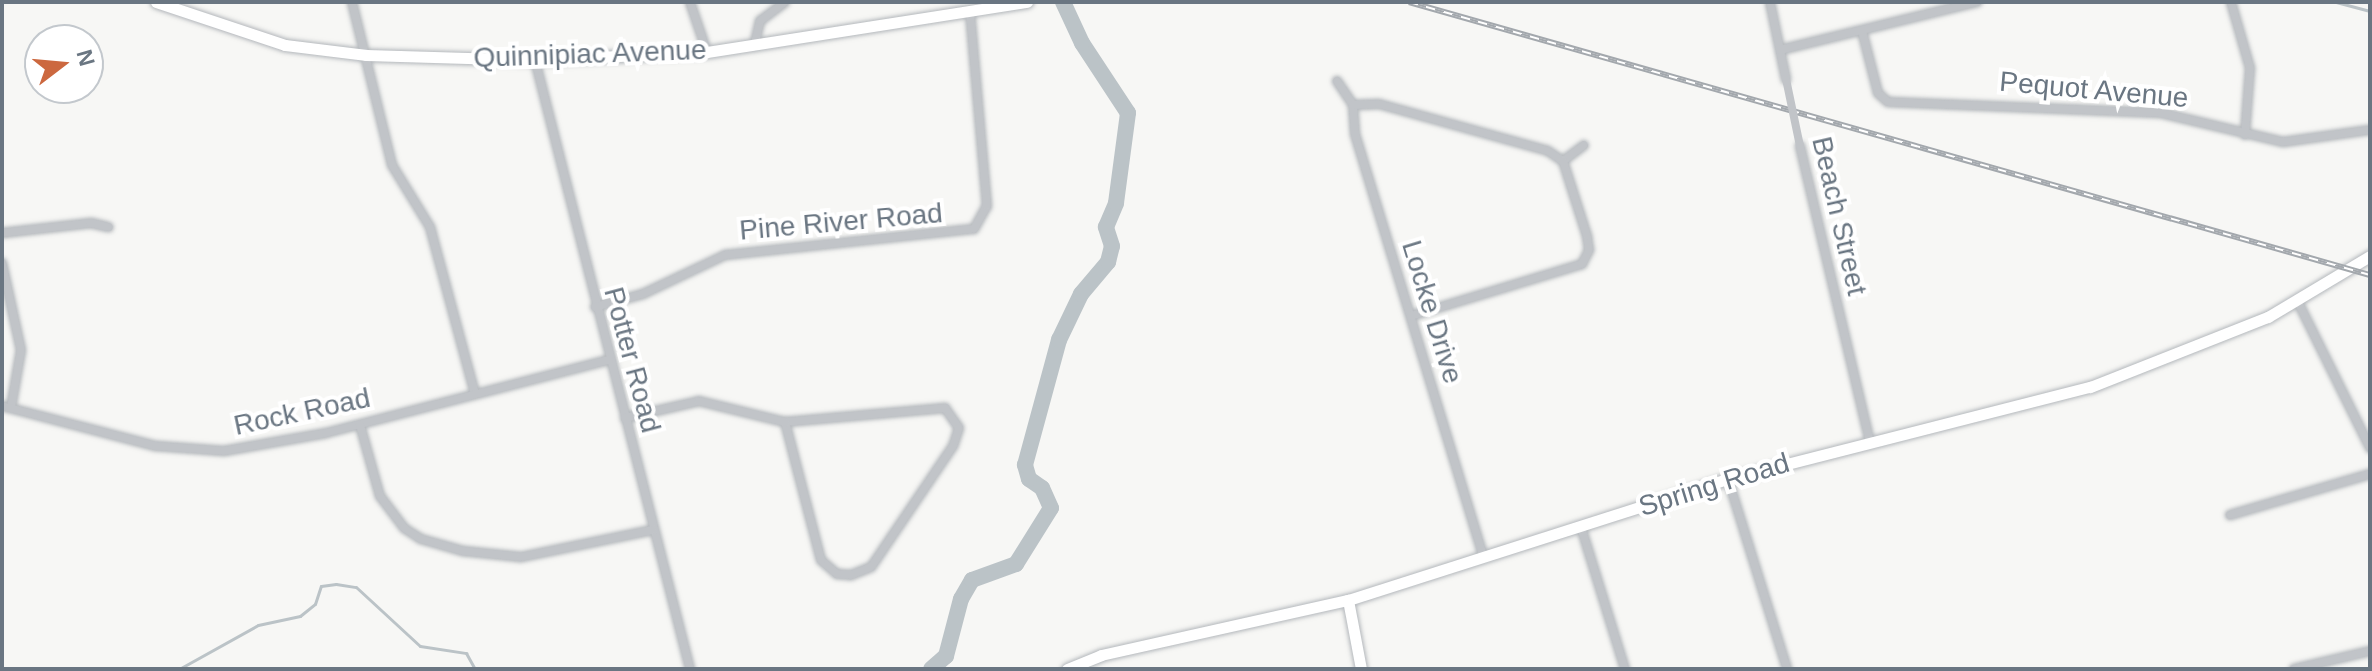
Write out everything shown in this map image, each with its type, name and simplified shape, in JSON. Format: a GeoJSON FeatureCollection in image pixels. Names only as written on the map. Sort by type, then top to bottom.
{"type":"FeatureCollection","features":[{"type":"Feature","properties":{"kind":"street","name":"Quinnipiac Avenue"},"geometry":{"type":"LineString","coordinates":[[156,2],[285,45],[366,55],[535,60],[754,47],[1027,2]]}},
{"type":"Feature","properties":{"kind":"street"},"geometry":{"type":"LineString","coordinates":[[352,2],[392,165],[430,227],[475,394]]}},
{"type":"Feature","properties":{"kind":"street"},"geometry":{"type":"LineString","coordinates":[[690,2],[707,52]]}},
{"type":"Feature","properties":{"kind":"street"},"geometry":{"type":"LineString","coordinates":[[754,47],[760,21],[785,2]]}},
{"type":"Feature","properties":{"kind":"street","name":"Beach Street"},"geometry":{"type":"LineString","coordinates":[[1770,2],[1800,146],[1869,439]]}},
{"type":"Feature","properties":{"kind":"street"},"geometry":{"type":"LineString","coordinates":[[1780,50],[1977,2]]}},
{"type":"Feature","properties":{"kind":"street"},"geometry":{"type":"LineString","coordinates":[[2231,2],[2250,68],[2245,135]]}},
{"type":"Feature","properties":{"kind":"street","name":"Pine River Road"},"geometry":{"type":"LineString","coordinates":[[595,307],[643,294],[725,255],[974,229],[987,206],[970,11]]}},
{"type":"Feature","properties":{"kind":"street","name":"Pequot Avenue"},"geometry":{"type":"LineString","coordinates":[[1862,31],[1884,101],[2161,113],[2245,135],[2298,142],[2370,130]]}},
{"type":"Feature","properties":{"kind":"street","name":"Potter Road"},"geometry":{"type":"LineString","coordinates":[[535,60],[595,307],[690,669]]}},
{"type":"Feature","properties":{"kind":"street","name":"Locke Drive"},"geometry":{"type":"LineString","coordinates":[[1337,81],[1353,105],[1355,134],[1484,558]]}},
{"type":"Feature","properties":{"kind":"street"},"geometry":{"type":"LineString","coordinates":[[1353,105],[1379,104],[1548,151],[1563,161],[1587,236],[1589,250],[1582,264],[1411,316]]}},
{"type":"Feature","properties":{"kind":"street"},"geometry":{"type":"LineString","coordinates":[[1563,161],[1584,145]]}},
{"type":"Feature","properties":{"kind":"street"},"geometry":{"type":"LineString","coordinates":[[2,233],[91,223],[109,227]]}},
{"type":"Feature","properties":{"kind":"street","name":"Spring Road"},"geometry":{"type":"LineString","coordinates":[[1067,669],[1101,655],[1348,600],[1728,479],[1869,439],[2090,387],[2298,302],[2370,256]]}},
{"type":"Feature","properties":{"kind":"street"},"geometry":{"type":"LineString","coordinates":[[2,263],[21,350],[7,407]]}},
{"type":"Feature","properties":{"kind":"street"},"geometry":{"type":"LineString","coordinates":[[2298,302],[2368,436],[2370,448]]}},
{"type":"Feature","properties":{"kind":"street","name":"Rock Road"},"geometry":{"type":"LineString","coordinates":[[7,407],[189,450],[264,447],[609,360]]}},
{"type":"Feature","properties":{"kind":"street"},"geometry":{"type":"LineString","coordinates":[[625,418],[699,401],[785,422],[945,408],[959,428],[953,446],[871,567],[851,575],[837,574],[821,560],[785,422]]}},
{"type":"Feature","properties":{"kind":"street"},"geometry":{"type":"LineString","coordinates":[[360,425],[380,496],[396,521],[421,539],[463,551],[521,557],[652,530]]}},
{"type":"Feature","properties":{"kind":"street"},"geometry":{"type":"LineString","coordinates":[[2230,515],[2370,474]]}},
{"type":"Feature","properties":{"kind":"street"},"geometry":{"type":"LineString","coordinates":[[1728,479],[1787,669]]}},
{"type":"Feature","properties":{"kind":"street"},"geometry":{"type":"LineString","coordinates":[[1581,527],[1625,669]]}},
{"type":"Feature","properties":{"kind":"street"},"geometry":{"type":"LineString","coordinates":[[1348,600],[1361,669]]}},
{"type":"Feature","properties":{"kind":"street"},"geometry":{"type":"LineString","coordinates":[[2294,669],[2370,651]]}},
{"type":"Feature","properties":{"kind":"waterway"},"geometry":{"type":"LineString","coordinates":[[931,669],[946,656],[961,599],[972,580],[1016,564],[1051,508],[1042,488],[1029,479],[1025,465],[1059,340],[1081,294],[1108,262],[1112,246],[1106,227],[1116,203],[1128,113],[1082,43],[1063,2]]}},
{"type":"Feature","properties":{"kind":"waterway"},"geometry":{"type":"LineString","coordinates":[[2336,2],[2370,11]]}},
{"type":"Feature","properties":{"kind":"waterway"},"geometry":{"type":"LineString","coordinates":[[179,669],[258,625],[300,616],[315,604],[321,586],[336,584],[356,587],[420,646],[466,653],[475,669]]}},
{"type":"Feature","properties":{"kind":"railway"},"geometry":{"type":"LineString","coordinates":[[1409,2],[2370,275]]}}]}
